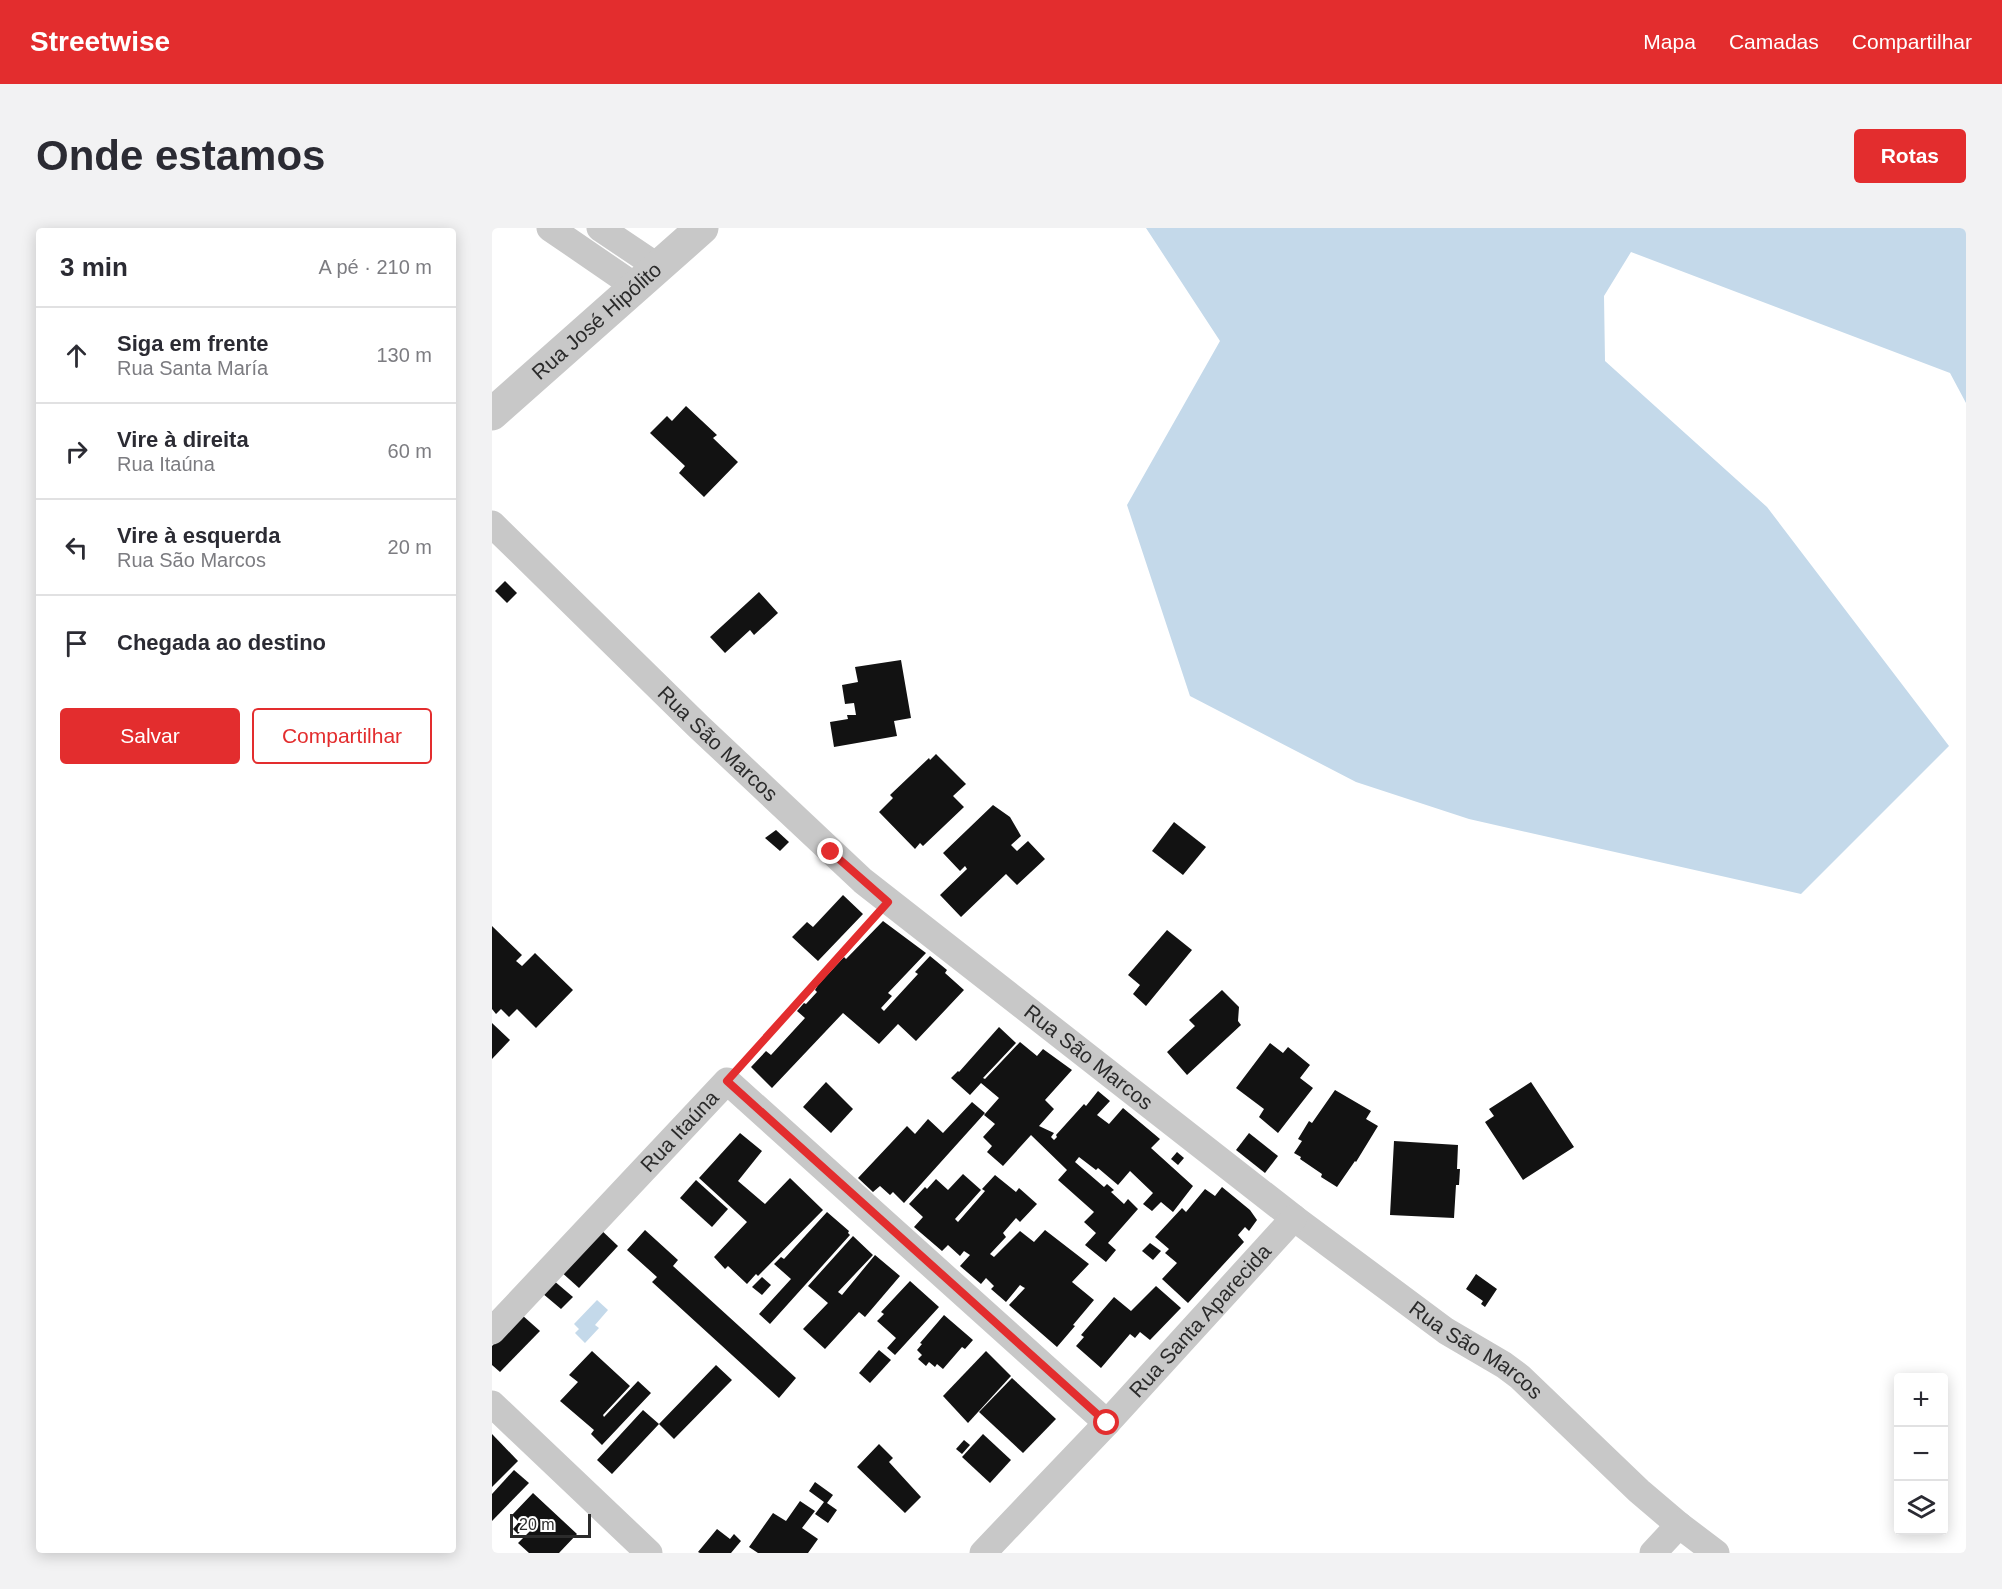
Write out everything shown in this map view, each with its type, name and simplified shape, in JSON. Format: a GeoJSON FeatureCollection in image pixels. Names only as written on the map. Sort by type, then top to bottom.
{"type":"FeatureCollection","features":[{"type":"Feature","properties":{"kind":"street"},"geometry":{"type":"LineString","coordinates":[[550,228],[647,277]]}},
{"type":"Feature","properties":{"kind":"street"},"geometry":{"type":"LineString","coordinates":[[600,228],[647,277]]}},
{"type":"Feature","properties":{"kind":"street","name":"Rua José Hipólito"},"geometry":{"type":"LineString","coordinates":[[492,414],[702,228]]}},
{"type":"Feature","properties":{"kind":"street","name":"Rua São Marcos"},"geometry":{"type":"LineString","coordinates":[[492,524],[748,773],[831,852],[888,902],[1294,1218],[1446,1331],[1520,1377],[1639,1491],[1679,1526],[1716,1553]]}},
{"type":"Feature","properties":{"kind":"street"},"geometry":{"type":"LineString","coordinates":[[727,1081],[1107,1423]]}},
{"type":"Feature","properties":{"kind":"street","name":"Rua Itaúna"},"geometry":{"type":"LineString","coordinates":[[492,1331],[727,1081]]}},
{"type":"Feature","properties":{"kind":"street","name":"Rua Santa Aparecida"},"geometry":{"type":"LineString","coordinates":[[983,1553],[1107,1423],[1294,1218]]}},
{"type":"Feature","properties":{"kind":"street"},"geometry":{"type":"LineString","coordinates":[[492,1404],[649,1553]]}},
{"type":"Feature","properties":{"kind":"street"},"geometry":{"type":"LineString","coordinates":[[1653,1553],[1679,1526]]}},
{"type":"Feature","properties":{"kind":"path","name":"Rua Itaúna"},"geometry":{"type":"LineString","coordinates":[[727,1081],[888,902]]}},
{"type":"Feature","properties":{"kind":"water"},"geometry":{"type":"Polygon","coordinates":[[[1146,228],[1966,228],[1966,403],[1950,373],[1631,252],[1604,296],[1605,361],[1767,507],[1949,746],[1801,894],[1469,819],[1356,782],[1190,696],[1127,505],[1220,341],[1146,228]]]}},
{"type":"Feature","properties":{"kind":"water"},"geometry":{"type":"Polygon","coordinates":[[[597,1300],[608,1310],[595,1325],[599,1328],[585,1343],[575,1333],[579,1329],[574,1324],[597,1300]]]}},
{"type":"Feature","properties":{"kind":"building"},"geometry":{"type":"Polygon","coordinates":[[[686,406],[717,435],[713,438],[738,462],[704,497],[679,473],[685,466],[650,433],[667,416],[672,421],[686,406]]]}},
{"type":"Feature","properties":{"kind":"building"},"geometry":{"type":"Polygon","coordinates":[[[505,581],[517,593],[507,603],[495,591],[505,581]]]}},
{"type":"Feature","properties":{"kind":"building"},"geometry":{"type":"Polygon","coordinates":[[[759,592],[778,613],[754,635],[750,630],[725,653],[710,637],[759,592]]]}},
{"type":"Feature","properties":{"kind":"building"},"geometry":{"type":"Polygon","coordinates":[[[901,660],[911,718],[894,721],[897,736],[834,747],[830,722],[848,719],[847,715],[856,715],[854,703],[845,704],[842,685],[858,682],[855,667],[901,660]]]}},
{"type":"Feature","properties":{"kind":"building"},"geometry":{"type":"Polygon","coordinates":[[[936,754],[966,784],[953,796],[964,807],[923,846],[920,843],[915,849],[879,812],[893,798],[890,795],[936,754]]]}},
{"type":"Feature","properties":{"kind":"building"},"geometry":{"type":"Polygon","coordinates":[[[993,805],[1010,817],[1021,836],[1011,845],[1017,851],[1028,841],[1045,859],[1017,885],[1006,874],[961,917],[940,895],[967,869],[965,866],[960,871],[943,853],[993,805]]]}},
{"type":"Feature","properties":{"kind":"building"},"geometry":{"type":"Polygon","coordinates":[[[1174,822],[1206,847],[1183,875],[1152,851],[1174,822]]]}},
{"type":"Feature","properties":{"kind":"building"},"geometry":{"type":"Polygon","coordinates":[[[776,830],[789,842],[780,851],[765,838],[776,830]]]}},
{"type":"Feature","properties":{"kind":"building"},"geometry":{"type":"Polygon","coordinates":[[[843,895],[863,914],[818,961],[792,937],[807,922],[813,927],[843,895]]]}},
{"type":"Feature","properties":{"kind":"building"},"geometry":{"type":"Polygon","coordinates":[[[883,921],[926,953],[888,993],[892,996],[881,1008],[884,1011],[918,974],[915,972],[930,956],[947,970],[945,973],[964,990],[916,1041],[898,1024],[879,1044],[843,1013],[772,1088],[751,1067],[766,1051],[771,1055],[805,1018],[797,1011],[817,992],[815,990],[818,985],[844,957],[846,959],[883,921]]]}},
{"type":"Feature","properties":{"kind":"building"},"geometry":{"type":"Polygon","coordinates":[[[492,926],[522,955],[516,961],[522,966],[535,953],[573,990],[536,1028],[517,1009],[509,1017],[501,1009],[496,1014],[492,1009],[492,926]]]}},
{"type":"Feature","properties":{"kind":"building"},"geometry":{"type":"Polygon","coordinates":[[[1167,930],[1192,950],[1146,1006],[1133,994],[1140,985],[1128,975],[1167,930]]]}},
{"type":"Feature","properties":{"kind":"building"},"geometry":{"type":"Polygon","coordinates":[[[1222,990],[1239,1007],[1238,1021],[1241,1025],[1187,1075],[1167,1052],[1195,1026],[1189,1020],[1222,990]]]}},
{"type":"Feature","properties":{"kind":"building"},"geometry":{"type":"Polygon","coordinates":[[[492,1023],[510,1040],[492,1059],[492,1023]]]}},
{"type":"Feature","properties":{"kind":"building"},"geometry":{"type":"Polygon","coordinates":[[[999,1027],[1016,1043],[983,1078],[985,1079],[1020,1042],[1037,1056],[1043,1049],[1072,1070],[1045,1100],[1054,1109],[1039,1126],[1054,1133],[1051,1137],[1054,1140],[1056,1135],[1098,1091],[1110,1101],[1097,1115],[1109,1124],[1123,1108],[1160,1139],[1151,1148],[1193,1186],[1173,1212],[1161,1202],[1152,1211],[1143,1204],[1153,1193],[1130,1171],[1118,1185],[1098,1168],[1096,1170],[1079,1157],[1075,1162],[1104,1187],[1107,1184],[1114,1190],[1111,1192],[1124,1204],[1128,1199],[1138,1209],[1108,1243],[1116,1250],[1106,1262],[1085,1245],[1096,1233],[1084,1222],[1094,1212],[1058,1180],[1067,1170],[1031,1135],[1003,1166],[987,1152],[992,1146],[983,1137],[995,1124],[984,1115],[999,1098],[981,1083],[970,1095],[951,1078],[999,1027]]]}},
{"type":"Feature","properties":{"kind":"building"},"geometry":{"type":"Polygon","coordinates":[[[1270,1043],[1283,1053],[1288,1047],[1310,1065],[1300,1078],[1313,1088],[1278,1133],[1259,1117],[1264,1109],[1236,1088],[1270,1043]]]}},
{"type":"Feature","properties":{"kind":"building"},"geometry":{"type":"Polygon","coordinates":[[[826,1082],[853,1109],[831,1133],[803,1107],[826,1082]]]}},
{"type":"Feature","properties":{"kind":"building"},"geometry":{"type":"Polygon","coordinates":[[[1531,1082],[1574,1147],[1523,1180],[1485,1122],[1494,1116],[1489,1109],[1531,1082]]]}},
{"type":"Feature","properties":{"kind":"building"},"geometry":{"type":"Polygon","coordinates":[[[1335,1090],[1371,1111],[1366,1119],[1378,1126],[1356,1162],[1337,1187],[1321,1177],[1322,1174],[1294,1153],[1302,1141],[1298,1139],[1309,1121],[1312,1123],[1335,1090]]]}},
{"type":"Feature","properties":{"kind":"building"},"geometry":{"type":"Polygon","coordinates":[[[972,1102],[985,1113],[904,1203],[893,1192],[890,1195],[880,1186],[873,1192],[858,1178],[907,1126],[915,1134],[928,1119],[943,1133],[972,1102]]]}},
{"type":"Feature","properties":{"kind":"building"},"geometry":{"type":"Polygon","coordinates":[[[740,1133],[762,1151],[738,1181],[765,1204],[790,1178],[823,1210],[758,1276],[756,1274],[747,1284],[728,1266],[725,1269],[714,1257],[747,1222],[699,1178],[740,1133]]]}},
{"type":"Feature","properties":{"kind":"building"},"geometry":{"type":"Polygon","coordinates":[[[1249,1133],[1278,1156],[1265,1173],[1236,1150],[1249,1133]]]}},
{"type":"Feature","properties":{"kind":"building"},"geometry":{"type":"Polygon","coordinates":[[[1394,1141],[1458,1145],[1457,1169],[1460,1169],[1459,1185],[1456,1185],[1454,1218],[1390,1215],[1394,1141]]]}},
{"type":"Feature","properties":{"kind":"building"},"geometry":{"type":"Polygon","coordinates":[[[1177,1152],[1184,1158],[1178,1165],[1171,1159],[1177,1152]]]}},
{"type":"Feature","properties":{"kind":"building"},"geometry":{"type":"Polygon","coordinates":[[[963,1174],[981,1190],[955,1219],[958,1222],[985,1191],[982,1189],[995,1175],[1016,1192],[1019,1188],[1037,1204],[1020,1222],[1016,1218],[1003,1233],[1006,1237],[990,1254],[994,1257],[1020,1231],[1034,1242],[1045,1230],[1089,1264],[1072,1282],[1094,1300],[1057,1347],[1009,1305],[1025,1288],[1020,1285],[1006,1302],[991,1289],[994,1286],[986,1278],[981,1284],[960,1266],[970,1255],[964,1251],[960,1256],[948,1245],[942,1251],[914,1227],[923,1217],[909,1204],[936,1179],[948,1190],[963,1174]]]}},
{"type":"Feature","properties":{"kind":"building"},"geometry":{"type":"Polygon","coordinates":[[[696,1180],[728,1209],[712,1227],[680,1198],[696,1180]]]}},
{"type":"Feature","properties":{"kind":"building"},"geometry":{"type":"Polygon","coordinates":[[[1222,1187],[1250,1210],[1257,1220],[1249,1231],[1245,1227],[1238,1235],[1244,1242],[1188,1303],[1162,1279],[1177,1263],[1165,1253],[1169,1249],[1155,1237],[1182,1208],[1186,1212],[1205,1189],[1215,1196],[1222,1187]]]}},
{"type":"Feature","properties":{"kind":"building"},"geometry":{"type":"Polygon","coordinates":[[[827,1212],[849,1231],[850,1235],[770,1324],[759,1314],[791,1279],[774,1264],[781,1257],[784,1259],[827,1212]]]}},
{"type":"Feature","properties":{"kind":"building"},"geometry":{"type":"Polygon","coordinates":[[[598,1227],[618,1246],[579,1288],[559,1270],[598,1227]]]}},
{"type":"Feature","properties":{"kind":"building"},"geometry":{"type":"Polygon","coordinates":[[[645,1230],[678,1260],[673,1266],[796,1378],[779,1398],[652,1282],[657,1277],[627,1250],[645,1230]]]}},
{"type":"Feature","properties":{"kind":"building"},"geometry":{"type":"Polygon","coordinates":[[[853,1236],[873,1255],[838,1292],[842,1295],[875,1255],[900,1276],[865,1317],[859,1312],[825,1349],[803,1329],[828,1303],[808,1286],[853,1236]]]}},
{"type":"Feature","properties":{"kind":"building"},"geometry":{"type":"Polygon","coordinates":[[[1150,1243],[1161,1251],[1153,1260],[1142,1251],[1150,1243]]]}},
{"type":"Feature","properties":{"kind":"building"},"geometry":{"type":"Polygon","coordinates":[[[1476,1274],[1497,1289],[1485,1307],[1481,1304],[1483,1301],[1466,1289],[1476,1274]]]}},
{"type":"Feature","properties":{"kind":"building"},"geometry":{"type":"Polygon","coordinates":[[[762,1277],[771,1285],[762,1295],[752,1287],[762,1277]]]}},
{"type":"Feature","properties":{"kind":"building"},"geometry":{"type":"Polygon","coordinates":[[[553,1280],[573,1297],[561,1309],[542,1293],[553,1280]]]}},
{"type":"Feature","properties":{"kind":"building"},"geometry":{"type":"Polygon","coordinates":[[[910,1281],[939,1307],[895,1355],[887,1348],[896,1338],[877,1321],[884,1314],[881,1312],[910,1281]]]}},
{"type":"Feature","properties":{"kind":"building"},"geometry":{"type":"Polygon","coordinates":[[[1156,1286],[1181,1308],[1150,1340],[1140,1332],[1135,1338],[1130,1334],[1101,1368],[1076,1346],[1084,1337],[1081,1335],[1114,1297],[1131,1311],[1156,1286]]]}},
{"type":"Feature","properties":{"kind":"building"},"geometry":{"type":"Polygon","coordinates":[[[522,1315],[540,1331],[500,1372],[492,1365],[492,1346],[522,1315]]]}},
{"type":"Feature","properties":{"kind":"building"},"geometry":{"type":"Polygon","coordinates":[[[944,1315],[973,1340],[965,1349],[962,1347],[943,1369],[929,1362],[926,1366],[918,1359],[922,1355],[917,1350],[922,1344],[920,1343],[944,1315]]]}},
{"type":"Feature","properties":{"kind":"building"},"geometry":{"type":"Polygon","coordinates":[[[879,1350],[891,1360],[870,1383],[859,1373],[879,1350]]]}},
{"type":"Feature","properties":{"kind":"building"},"geometry":{"type":"Polygon","coordinates":[[[592,1351],[630,1386],[603,1415],[604,1417],[638,1381],[651,1393],[602,1445],[591,1434],[594,1430],[560,1401],[578,1382],[569,1375],[592,1351]]]}},
{"type":"Feature","properties":{"kind":"building"},"geometry":{"type":"Polygon","coordinates":[[[986,1351],[1011,1376],[968,1423],[943,1396],[986,1351]]]}},
{"type":"Feature","properties":{"kind":"building"},"geometry":{"type":"Polygon","coordinates":[[[716,1365],[732,1380],[674,1439],[659,1424],[716,1365]]]}},
{"type":"Feature","properties":{"kind":"building"},"geometry":{"type":"Polygon","coordinates":[[[1012,1378],[1056,1419],[1023,1453],[979,1412],[1012,1378]]]}},
{"type":"Feature","properties":{"kind":"building"},"geometry":{"type":"Polygon","coordinates":[[[643,1410],[659,1424],[612,1474],[597,1460],[643,1410]]]}},
{"type":"Feature","properties":{"kind":"building"},"geometry":{"type":"Polygon","coordinates":[[[492,1434],[518,1461],[492,1487],[492,1434]]]}},
{"type":"Feature","properties":{"kind":"building"},"geometry":{"type":"Polygon","coordinates":[[[983,1434],[1011,1460],[990,1483],[962,1457],[983,1434]]]}},
{"type":"Feature","properties":{"kind":"building"},"geometry":{"type":"Polygon","coordinates":[[[964,1440],[970,1445],[962,1454],[956,1449],[964,1440]]]}},
{"type":"Feature","properties":{"kind":"building"},"geometry":{"type":"Polygon","coordinates":[[[879,1444],[893,1458],[889,1462],[921,1497],[905,1513],[857,1467],[879,1444]]]}},
{"type":"Feature","properties":{"kind":"building"},"geometry":{"type":"Polygon","coordinates":[[[514,1470],[529,1483],[492,1521],[492,1494],[514,1470]]]}},
{"type":"Feature","properties":{"kind":"building"},"geometry":{"type":"Polygon","coordinates":[[[815,1482],[833,1495],[827,1503],[837,1510],[828,1523],[815,1514],[824,1502],[809,1491],[815,1482]]]}},
{"type":"Feature","properties":{"kind":"building"},"geometry":{"type":"Polygon","coordinates":[[[533,1493],[577,1534],[559,1553],[529,1553],[518,1543],[531,1530],[526,1525],[518,1534],[513,1529],[519,1522],[512,1515],[533,1493]]]}},
{"type":"Feature","properties":{"kind":"building"},"geometry":{"type":"Polygon","coordinates":[[[800,1501],[815,1511],[802,1528],[818,1539],[808,1553],[758,1553],[749,1547],[773,1513],[786,1521],[800,1501]]]}},
{"type":"Feature","properties":{"kind":"building"},"geometry":{"type":"Polygon","coordinates":[[[717,1529],[730,1539],[734,1534],[741,1541],[731,1553],[698,1552],[717,1529]]]}},
{"type":"Feature","properties":{"kind":"route"},"geometry":{"type":"LineString","coordinates":[[831,852],[888,902],[727,1081],[1107,1423]]}}]}
